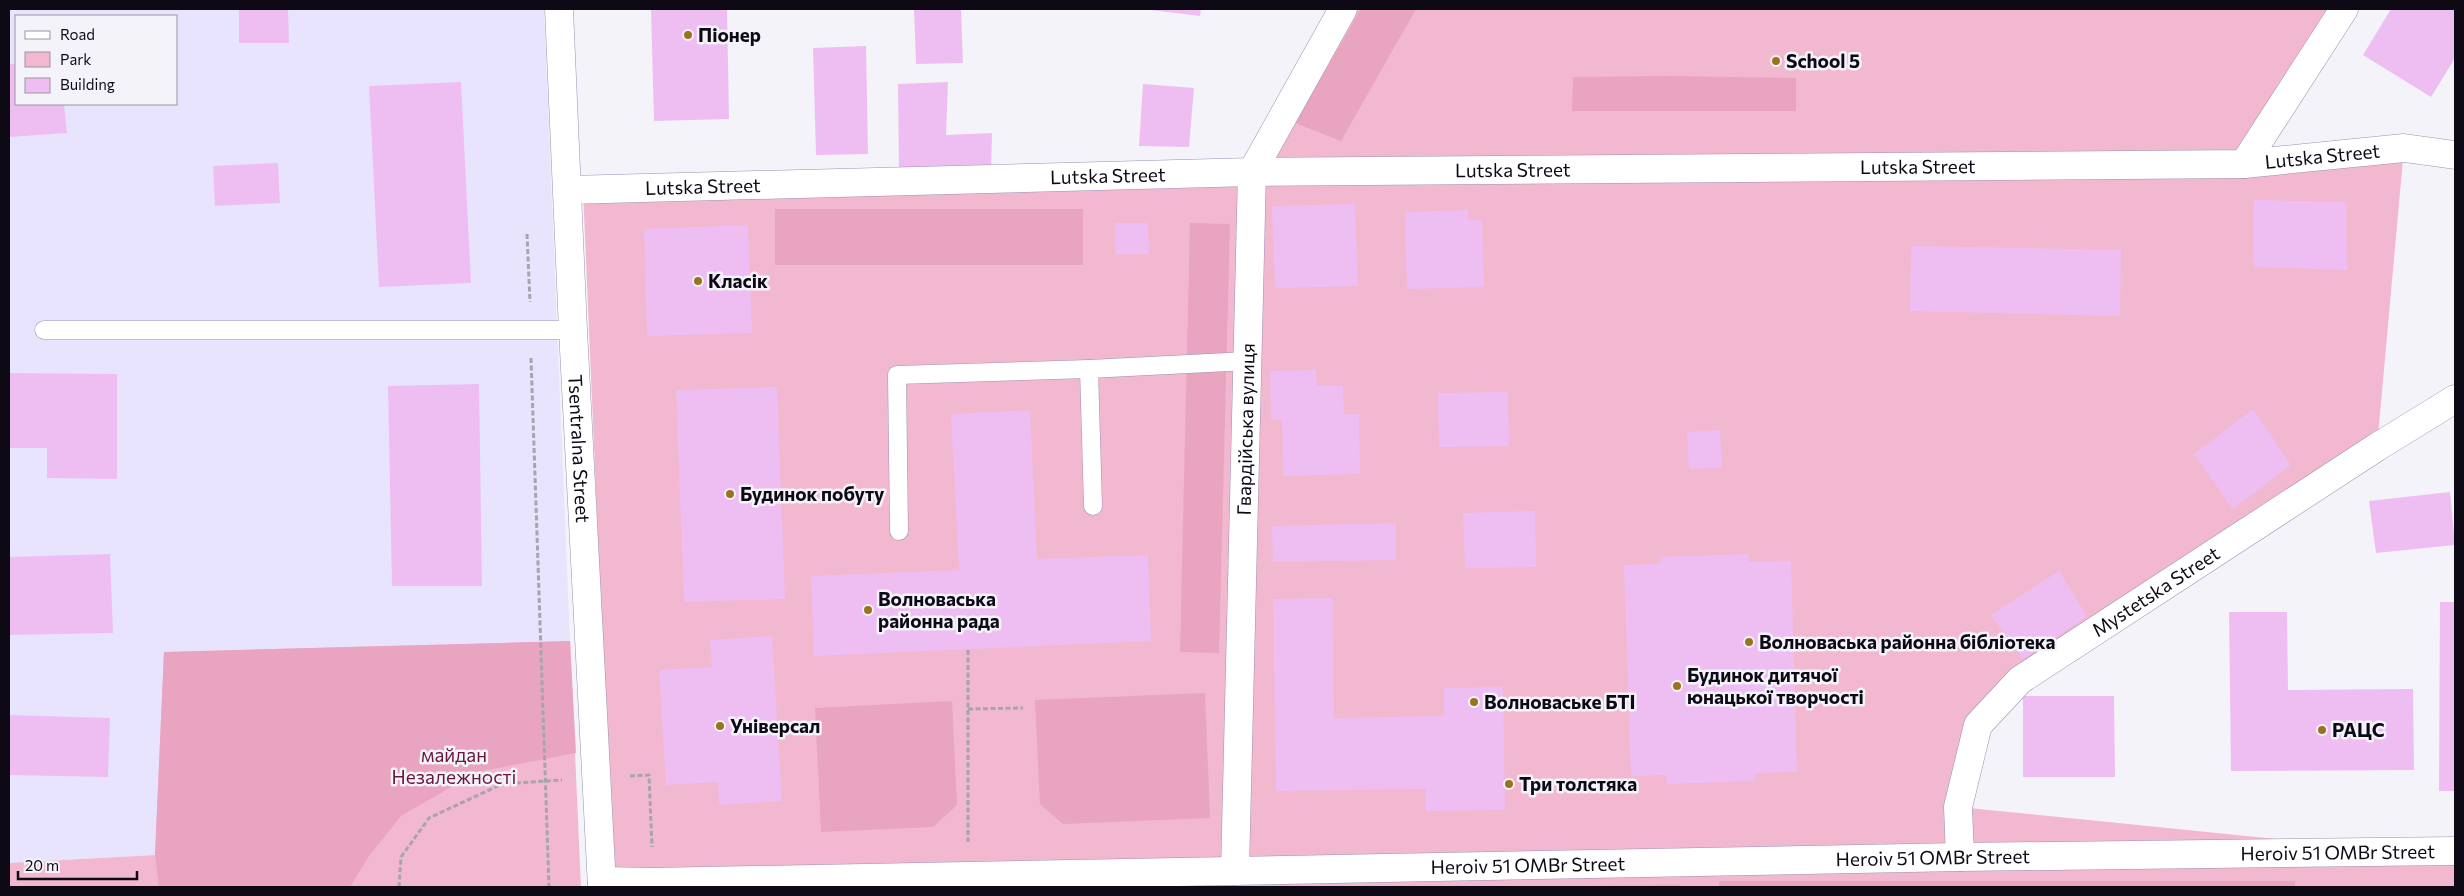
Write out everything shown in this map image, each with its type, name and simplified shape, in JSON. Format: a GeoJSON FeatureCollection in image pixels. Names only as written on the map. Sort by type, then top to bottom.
{"type":"FeatureCollection","features":[{"type":"Feature","properties":{"kind":"street","name":"Tsentralna Street"},"geometry":{"type":"LineString","coordinates":[[559,9],[569,190],[573,330],[602,884]]}},
{"type":"Feature","properties":{"kind":"street","name":"Гвардійська вулиця"},"geometry":{"type":"LineString","coordinates":[[1235,871],[1252,172],[1343,9]]}},
{"type":"Feature","properties":{"kind":"street"},"geometry":{"type":"LineString","coordinates":[[2244,164],[2344,9]]}},
{"type":"Feature","properties":{"kind":"street","name":"Lutska Street"},"geometry":{"type":"LineString","coordinates":[[569,190],[1252,172],[2244,164],[2404,148],[2455,155]]}},
{"type":"Feature","properties":{"kind":"street","name":"Mystetska Street"},"geometry":{"type":"LineString","coordinates":[[1960,857],[1958,807],[1978,725],[2020,680],[2455,399]]}},
{"type":"Feature","properties":{"kind":"street","name":"Heroiv 51 OMBr Street"},"geometry":{"type":"LineString","coordinates":[[602,884],[1960,857],[2455,851]]}},
{"type":"Feature","properties":{"kind":"lane"},"geometry":{"type":"LineString","coordinates":[[44,330],[573,330]]}},
{"type":"Feature","properties":{"kind":"lane"},"geometry":{"type":"LineString","coordinates":[[899,531],[897,375],[1089,369],[1248,361]]}},
{"type":"Feature","properties":{"kind":"lane"},"geometry":{"type":"LineString","coordinates":[[1089,369],[1093,506]]}},
{"type":"Feature","properties":{"kind":"path"},"geometry":{"type":"LineString","coordinates":[[527,234],[548,887]]}},
{"type":"Feature","properties":{"kind":"path"},"geometry":{"type":"LineString","coordinates":[[968,650],[968,876]]}},
{"type":"Feature","properties":{"kind":"path"},"geometry":{"type":"LineString","coordinates":[[968,709],[1023,708]]}},
{"type":"Feature","properties":{"kind":"path"},"geometry":{"type":"LineString","coordinates":[[399,887],[401,857],[429,818],[502,784],[649,774],[653,882]]}},
{"type":"Feature","properties":{"kind":"shaded area"},"geometry":{"type":"Polygon","coordinates":[[[9,9],[544,9],[570,641],[165,652],[155,855],[9,863],[9,9]]]}},
{"type":"Feature","properties":{"kind":"green space"},"geometry":{"type":"Polygon","coordinates":[[[1343,9],[2344,9],[2245,164],[2404,148],[2377,447],[1978,725],[1959,807],[2455,857],[2455,887],[613,887],[583,190],[1252,172],[1343,9]]]}},
{"type":"Feature","properties":{"kind":"green space"},"geometry":{"type":"Polygon","coordinates":[[[1361,9],[1416,9],[1341,141],[1295,123],[1361,9]]]}},
{"type":"Feature","properties":{"kind":"green space"},"geometry":{"type":"Polygon","coordinates":[[[1573,77],[1796,78],[1796,111],[1572,111],[1573,77]]]}},
{"type":"Feature","properties":{"kind":"green space"},"geometry":{"type":"Polygon","coordinates":[[[775,209],[1083,209],[1083,265],[775,265],[775,209]]]}},
{"type":"Feature","properties":{"kind":"green space"},"geometry":{"type":"Polygon","coordinates":[[[1190,223],[1230,224],[1219,653],[1180,652],[1190,223]]]}},
{"type":"Feature","properties":{"kind":"green space","name":"майдан Незалежності"},"geometry":{"type":"Polygon","coordinates":[[[570,641],[581,887],[9,887],[9,863],[155,855],[164,652],[570,641]]]}},
{"type":"Feature","properties":{"kind":"green space","name":"майдан Незалежності"},"geometry":{"type":"Polygon","coordinates":[[[570,641],[576,753],[477,772],[401,816],[369,856],[350,887],[159,887],[155,855],[164,652],[570,641]]]}},
{"type":"Feature","properties":{"kind":"green space"},"geometry":{"type":"Polygon","coordinates":[[[1205,693],[1210,818],[1063,824],[1040,804],[1035,700],[1205,693]]]}},
{"type":"Feature","properties":{"kind":"green space"},"geometry":{"type":"Polygon","coordinates":[[[952,701],[957,805],[933,827],[821,832],[815,708],[952,701]]]}},
{"type":"Feature","properties":{"kind":"green space"},"geometry":{"type":"Polygon","coordinates":[[[1719,881],[2295,881],[2295,887],[1719,887],[1719,881]]]}},
{"type":"Feature","properties":{"kind":"green space"},"geometry":{"type":"Polygon","coordinates":[[[1679,885],[1679,887],[1494,887],[1679,885]]]}},
{"type":"Feature","properties":{"kind":"building"},"geometry":{"type":"Polygon","coordinates":[[[239,9],[288,9],[289,43],[239,43],[239,9]]]}},
{"type":"Feature","properties":{"kind":"building"},"geometry":{"type":"Polygon","coordinates":[[[651,9],[727,9],[729,119],[654,121],[651,9]]]}},
{"type":"Feature","properties":{"kind":"building"},"geometry":{"type":"Polygon","coordinates":[[[914,9],[961,9],[963,63],[916,64],[914,9]]]}},
{"type":"Feature","properties":{"kind":"building"},"geometry":{"type":"Polygon","coordinates":[[[1143,9],[1201,9],[1200,16],[1143,9]]]}},
{"type":"Feature","properties":{"kind":"building"},"geometry":{"type":"Polygon","coordinates":[[[2391,9],[2455,9],[2455,58],[2431,97],[2363,55],[2391,9]]]}},
{"type":"Feature","properties":{"kind":"building"},"geometry":{"type":"Polygon","coordinates":[[[866,46],[868,154],[816,155],[813,48],[866,46]]]}},
{"type":"Feature","properties":{"kind":"building"},"geometry":{"type":"Polygon","coordinates":[[[9,64],[15,64],[15,105],[64,105],[67,133],[9,137],[9,64]]]}},
{"type":"Feature","properties":{"kind":"building"},"geometry":{"type":"Polygon","coordinates":[[[461,82],[471,283],[379,287],[369,86],[461,82]]]}},
{"type":"Feature","properties":{"kind":"building"},"geometry":{"type":"Polygon","coordinates":[[[948,82],[946,135],[992,133],[991,172],[899,172],[898,84],[948,82]]]}},
{"type":"Feature","properties":{"kind":"building"},"geometry":{"type":"Polygon","coordinates":[[[1143,84],[1194,88],[1189,147],[1139,146],[1143,84]]]}},
{"type":"Feature","properties":{"kind":"building"},"geometry":{"type":"Polygon","coordinates":[[[278,163],[280,203],[215,206],[213,166],[278,163]]]}},
{"type":"Feature","properties":{"kind":"building"},"geometry":{"type":"Polygon","coordinates":[[[2254,200],[2346,202],[2347,270],[2253,267],[2254,200]]]}},
{"type":"Feature","properties":{"kind":"building"},"geometry":{"type":"Polygon","coordinates":[[[1355,204],[1358,286],[1275,288],[1272,206],[1355,204]]]}},
{"type":"Feature","properties":{"kind":"building"},"geometry":{"type":"Polygon","coordinates":[[[1468,210],[1468,220],[1482,220],[1484,287],[1407,289],[1405,212],[1468,210]]]}},
{"type":"Feature","properties":{"kind":"building"},"geometry":{"type":"Polygon","coordinates":[[[1115,223],[1148,223],[1149,254],[1115,254],[1115,223]]]}},
{"type":"Feature","properties":{"kind":"building","name":"Класік"},"geometry":{"type":"Polygon","coordinates":[[[748,225],[752,333],[647,336],[644,229],[748,225]]]}},
{"type":"Feature","properties":{"kind":"building"},"geometry":{"type":"Polygon","coordinates":[[[1911,246],[2121,250],[2120,316],[1910,311],[1911,246]]]}},
{"type":"Feature","properties":{"kind":"building"},"geometry":{"type":"Polygon","coordinates":[[[1316,370],[1317,386],[1343,386],[1344,414],[1359,414],[1360,474],[1283,476],[1282,420],[1271,420],[1270,371],[1316,370]]]}},
{"type":"Feature","properties":{"kind":"building"},"geometry":{"type":"Polygon","coordinates":[[[9,373],[117,374],[117,479],[47,478],[47,448],[9,448],[9,373]]]}},
{"type":"Feature","properties":{"kind":"building"},"geometry":{"type":"Polygon","coordinates":[[[479,384],[482,586],[392,586],[388,386],[479,384]]]}},
{"type":"Feature","properties":{"kind":"building","name":"Будинок побуту"},"geometry":{"type":"Polygon","coordinates":[[[777,387],[785,599],[684,602],[676,390],[777,387]]]}},
{"type":"Feature","properties":{"kind":"building"},"geometry":{"type":"Polygon","coordinates":[[[1508,392],[1509,446],[1439,447],[1438,393],[1508,392]]]}},
{"type":"Feature","properties":{"kind":"building"},"geometry":{"type":"Polygon","coordinates":[[[2253,409],[2291,465],[2233,509],[2194,454],[2253,409]]]}},
{"type":"Feature","properties":{"kind":"building"},"geometry":{"type":"Polygon","coordinates":[[[1030,410],[1037,559],[1148,555],[1151,641],[814,656],[811,576],[959,570],[951,414],[1030,410]]]}},
{"type":"Feature","properties":{"kind":"building"},"geometry":{"type":"Polygon","coordinates":[[[1720,430],[1722,468],[1689,469],[1687,432],[1720,430]]]}},
{"type":"Feature","properties":{"kind":"building"},"geometry":{"type":"Polygon","coordinates":[[[2450,492],[2455,545],[2376,553],[2369,501],[2450,492]]]}},
{"type":"Feature","properties":{"kind":"building"},"geometry":{"type":"Polygon","coordinates":[[[1535,511],[1536,567],[1465,568],[1463,513],[1535,511]]]}},
{"type":"Feature","properties":{"kind":"building"},"geometry":{"type":"Polygon","coordinates":[[[1396,523],[1396,560],[1273,562],[1272,526],[1396,523]]]}},
{"type":"Feature","properties":{"kind":"building"},"geometry":{"type":"Polygon","coordinates":[[[110,554],[113,633],[9,635],[9,557],[110,554]]]}},
{"type":"Feature","properties":{"kind":"building"},"geometry":{"type":"Polygon","coordinates":[[[1749,554],[1749,562],[1791,561],[1797,772],[1755,773],[1755,781],[1667,784],[1666,775],[1631,776],[1624,565],[1660,564],[1660,557],[1749,554]]]}},
{"type":"Feature","properties":{"kind":"building"},"geometry":{"type":"Polygon","coordinates":[[[2059,571],[2087,616],[2023,659],[1991,615],[2059,571]]]}},
{"type":"Feature","properties":{"kind":"building","name":"Волноваське БТІ"},"geometry":{"type":"Polygon","coordinates":[[[1333,598],[1334,718],[1444,716],[1444,688],[1503,687],[1505,810],[1426,811],[1426,789],[1276,791],[1273,599],[1333,598]]]}},
{"type":"Feature","properties":{"kind":"building"},"geometry":{"type":"Polygon","coordinates":[[[2440,602],[2455,602],[2455,791],[2439,791],[2440,602]]]}},
{"type":"Feature","properties":{"kind":"building","name":"РАЦС"},"geometry":{"type":"Polygon","coordinates":[[[2229,612],[2287,612],[2288,690],[2413,689],[2414,770],[2231,771],[2229,612]]]}},
{"type":"Feature","properties":{"kind":"building","name":"Універсал"},"geometry":{"type":"Polygon","coordinates":[[[772,636],[782,801],[719,805],[718,782],[666,785],[659,670],[712,667],[710,640],[772,636]]]}},
{"type":"Feature","properties":{"kind":"building"},"geometry":{"type":"Polygon","coordinates":[[[2023,696],[2114,696],[2115,777],[2023,777],[2023,696]]]}},
{"type":"Feature","properties":{"kind":"building"},"geometry":{"type":"Polygon","coordinates":[[[9,715],[110,718],[108,777],[9,775],[9,715]]]}},
{"type":"Feature","properties":{"kind":"place","name":"Піонер"},"geometry":{"type":"Point","coordinates":[688,35]}},
{"type":"Feature","properties":{"kind":"place","name":"School 5"},"geometry":{"type":"Point","coordinates":[1776,61]}},
{"type":"Feature","properties":{"kind":"place","name":"Класік"},"geometry":{"type":"Point","coordinates":[698,281]}},
{"type":"Feature","properties":{"kind":"place","name":"Будинок побуту"},"geometry":{"type":"Point","coordinates":[730,494]}},
{"type":"Feature","properties":{"kind":"place","name":"Волноваська районна рада"},"geometry":{"type":"Point","coordinates":[868,610]}},
{"type":"Feature","properties":{"kind":"place","name":"Волноваська районна бібліотека"},"geometry":{"type":"Point","coordinates":[1749,642]}},
{"type":"Feature","properties":{"kind":"place","name":"Будинок дитячої юнацької творчості"},"geometry":{"type":"Point","coordinates":[1677,686]}},
{"type":"Feature","properties":{"kind":"place","name":"Волноваське БТІ"},"geometry":{"type":"Point","coordinates":[1474,702]}},
{"type":"Feature","properties":{"kind":"place","name":"Універсал"},"geometry":{"type":"Point","coordinates":[720,726]}},
{"type":"Feature","properties":{"kind":"place","name":"РАЦС"},"geometry":{"type":"Point","coordinates":[2322,730]}},
{"type":"Feature","properties":{"kind":"place","name":"Три толстяка"},"geometry":{"type":"Point","coordinates":[1509,784]}}]}
